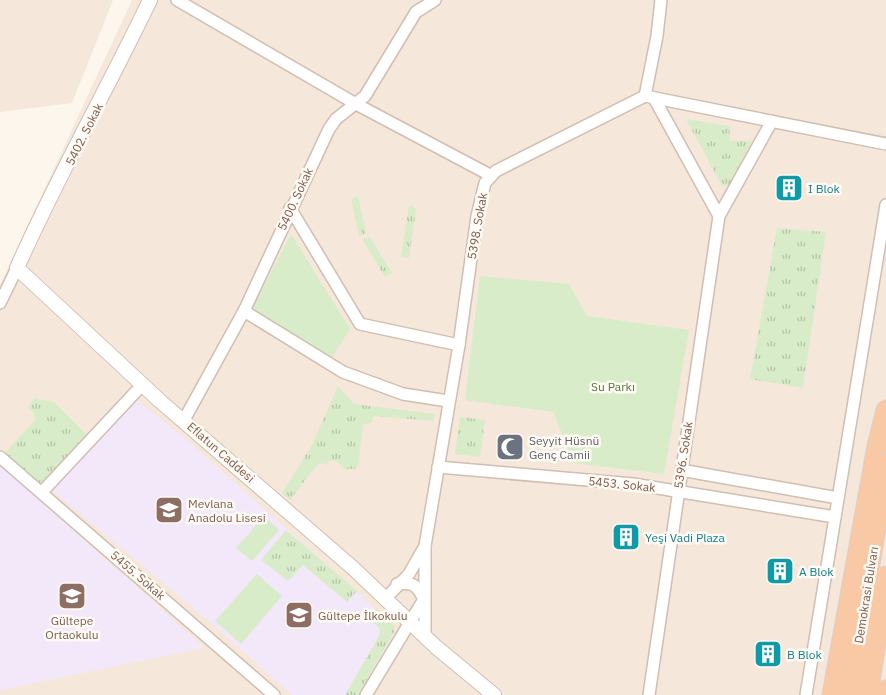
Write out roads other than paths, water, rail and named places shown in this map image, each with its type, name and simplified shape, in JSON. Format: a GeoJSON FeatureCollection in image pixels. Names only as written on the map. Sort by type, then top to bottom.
{"type":"FeatureCollection","features":[{"type":"Feature","properties":{"kind":"highway"},"geometry":{"type":"LineString","coordinates":[[832,695],[877,446],[886,410]]}},
{"type":"Feature","properties":{"kind":"highway","name":"Demokrasi Bulvarı"},"geometry":{"type":"LineString","coordinates":[[849,695],[886,465]]}},
{"type":"Feature","properties":{"kind":"highway","name":"Demokrasi Bulvarı"},"geometry":{"type":"LineString","coordinates":[[868,695],[886,576]]}},
{"type":"Feature","properties":{"kind":"highway"},"geometry":{"type":"LineString","coordinates":[[885,695],[886,690]]}},
{"type":"Feature","properties":{"kind":"street","name":"5402. Sokak"},"geometry":{"type":"LineString","coordinates":[[17,268],[41,214],[65,171],[150,0]]}},
{"type":"Feature","properties":{"kind":"street"},"geometry":{"type":"LineString","coordinates":[[177,0],[356,104],[490,175]]}},
{"type":"Feature","properties":{"kind":"street","name":"5400. Sokak"},"geometry":{"type":"LineString","coordinates":[[184,420],[244,311],[290,208],[329,129],[336,118],[356,104],[371,87],[416,12],[434,0]]}},
{"type":"Feature","properties":{"kind":"street"},"geometry":{"type":"LineString","coordinates":[[661,0],[650,97],[719,216]]}},
{"type":"Feature","properties":{"kind":"street"},"geometry":{"type":"LineString","coordinates":[[650,97],[886,144]]}},
{"type":"Feature","properties":{"kind":"street","name":"5398. Sokak"},"geometry":{"type":"LineString","coordinates":[[425,636],[425,546],[477,216],[484,183],[490,175],[650,97]]}},
{"type":"Feature","properties":{"kind":"street"},"geometry":{"type":"LineString","coordinates":[[719,216],[772,121]]}},
{"type":"Feature","properties":{"kind":"street"},"geometry":{"type":"LineString","coordinates":[[806,695],[886,205]]}},
{"type":"Feature","properties":{"kind":"street"},"geometry":{"type":"LineString","coordinates":[[290,208],[360,324],[458,345]]}},
{"type":"Feature","properties":{"kind":"street","name":"5396. Sokak"},"geometry":{"type":"LineString","coordinates":[[649,695],[719,216]]}},
{"type":"Feature","properties":{"kind":"street"},"geometry":{"type":"LineString","coordinates":[[0,303],[17,268]]}},
{"type":"Feature","properties":{"kind":"street","name":"Eflatun Caddesi"},"geometry":{"type":"LineString","coordinates":[[17,268],[143,384],[353,568],[409,622],[494,695]]}},
{"type":"Feature","properties":{"kind":"street"},"geometry":{"type":"LineString","coordinates":[[244,311],[343,372],[402,394],[448,401]]}},
{"type":"Feature","properties":{"kind":"street"},"geometry":{"type":"LineString","coordinates":[[42,492],[143,384]]}},
{"type":"Feature","properties":{"kind":"street","name":"5455. Sokak"},"geometry":{"type":"LineString","coordinates":[[0,457],[274,695]]}},
{"type":"Feature","properties":{"kind":"street","name":"5453. Sokak"},"geometry":{"type":"LineString","coordinates":[[438,466],[633,484],[835,517]]}},
{"type":"Feature","properties":{"kind":"street"},"geometry":{"type":"LineString","coordinates":[[681,470],[838,498]]}},
{"type":"Feature","properties":{"kind":"street","name":"5398. Sokak"},"geometry":{"type":"LineString","coordinates":[[385,599],[397,584],[409,574],[425,546]]}},
{"type":"Feature","properties":{"kind":"street"},"geometry":{"type":"LineString","coordinates":[[366,695],[424,599],[417,585],[411,582],[397,584]]}},
{"type":"Feature","properties":{"kind":"place","name":"I Blok"},"geometry":{"type":"Point","coordinates":[789,188]}},
{"type":"Feature","properties":{"kind":"place","name":"Seyyit Hüsnü Genç Camii"},"geometry":{"type":"Point","coordinates":[510,447]}},
{"type":"Feature","properties":{"kind":"place","name":"Mevlana Anadolu Lisesi"},"geometry":{"type":"Point","coordinates":[169,510]}},
{"type":"Feature","properties":{"kind":"place","name":"Yeşi Vadi Plaza"},"geometry":{"type":"Point","coordinates":[626,537]}},
{"type":"Feature","properties":{"kind":"place","name":"A Blok"},"geometry":{"type":"Point","coordinates":[780,571]}},
{"type":"Feature","properties":{"kind":"place","name":"Gültepe Ortaokulu"},"geometry":{"type":"Point","coordinates":[72,596]}},
{"type":"Feature","properties":{"kind":"place","name":"Gültepe İlkokulu"},"geometry":{"type":"Point","coordinates":[299,615]}},
{"type":"Feature","properties":{"kind":"place","name":"B Blok"},"geometry":{"type":"Point","coordinates":[768,654]}},
{"type":"Feature","properties":{"kind":"park label","name":"Su Parkı"},"geometry":{"type":"Point","coordinates":[613,386]}}]}
